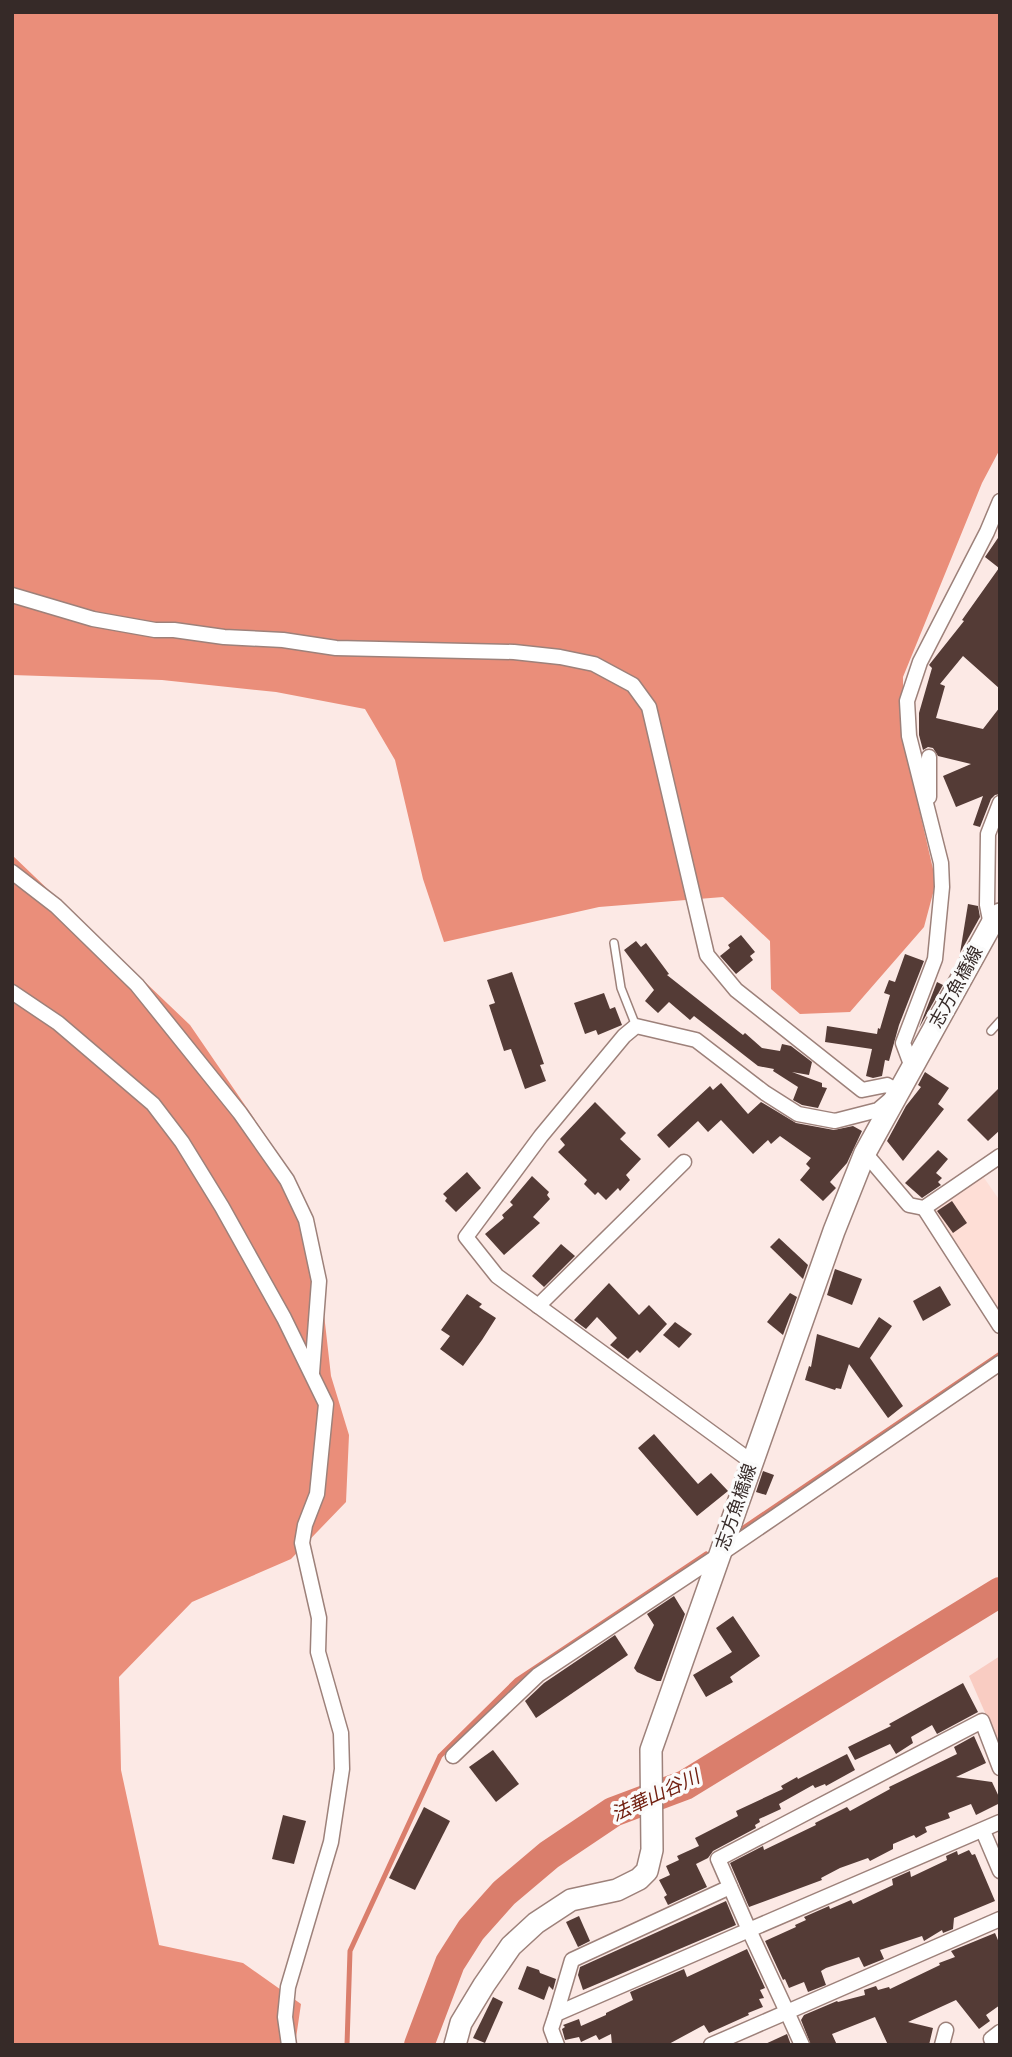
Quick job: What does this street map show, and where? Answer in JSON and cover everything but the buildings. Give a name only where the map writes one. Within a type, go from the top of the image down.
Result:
[{"type":"main road","name":"志方魚橋線","points":[[455,2045],[461,2023],[484,1985],[511,1946],[536,1923],[571,1900],[617,1890],[639,1879],[647,1871],[652,1850],[651,1750],[834,1231],[865,1153],[995,919]]},
{"type":"street","points":[[912,1067],[903,1043],[935,960],[942,887],[941,863],[909,736],[907,701],[920,662],[987,532],[1000,501]]},
{"type":"street","points":[[12,595],[93,620],[155,630],[283,640],[336,648],[514,652],[560,657],[594,664],[633,685],[649,707],[707,955],[736,990],[862,1090],[887,1085],[899,1092],[878,1110],[835,1121],[798,1114],[765,1093],[696,1040],[636,1026],[624,1036],[541,1136],[466,1237],[497,1276],[752,1462]]},
{"type":"street","points":[[927,810],[930,789],[929,757]]},
{"type":"street","points":[[995,919],[987,905],[988,834],[1000,803]]},
{"type":"street","points":[[12,872],[56,906],[137,985],[240,1113],[286,1180],[306,1220],[319,1281],[312,1374]]},
{"type":"street","points":[[12,992],[58,1023],[153,1104],[182,1142],[284,1318],[326,1404],[317,1494],[305,1525],[302,1543],[319,1618],[318,1652],[341,1732],[342,1769],[331,1842],[288,1987],[285,2017],[289,2045]]},
{"type":"street","points":[[865,1153],[909,1205],[924,1208],[1000,1156]]},
{"type":"street","points":[[538,1306],[684,1162]]},
{"type":"street","points":[[924,1208],[1000,1326]]},
{"type":"street","points":[[453,1756],[538,1675],[1000,1363]]},
{"type":"street","points":[[802,2045],[718,1859],[982,1721],[1000,1769]]},
{"type":"street","points":[[556,2014],[1000,1822]]},
{"type":"street","points":[[983,1831],[1000,1871]]},
{"type":"street","points":[[557,2045],[551,2029],[572,1960],[730,1886]]},
{"type":"street","points":[[711,2045],[1000,1919]]},
{"type":"lane","points":[[614,943],[621,988],[636,1026]]},
{"type":"lane","points":[[990,1031],[1000,1021]]},
{"type":"shaded area","points":[[12,12],[1000,12],[1000,449],[982,483],[903,677],[903,739],[936,882],[924,927],[850,1012],[800,1014],[771,989],[770,941],[723,897],[599,907],[444,942],[423,879],[395,760],[365,709],[276,692],[162,680],[12,675]]},
{"type":"shaded area","points":[[12,855],[190,1025],[288,1168],[314,1226],[331,1376],[349,1435],[346,1502],[291,1559],[192,1602],[119,1677],[121,1770],[159,1945],[243,1963],[301,2004],[295,2045],[12,2045]]},
{"type":"shaded area","points":[[982,1175],[1000,1201],[1000,1313],[933,1214],[935,1207]]},
{"type":"shaded area","points":[[1000,1656],[1000,1747],[969,1676]]},
{"type":"waterway","points":[[742,1529],[1000,1354]]},
{"type":"waterway","points":[[347,2045],[350,1951],[440,1756],[517,1680],[706,1554]]},
{"type":"waterway","name":"法華山谷川","points":[[419,2045],[450,1963],[471,1930],[504,1893],[549,1855],[613,1812],[685,1785],[1000,1592]]}]
